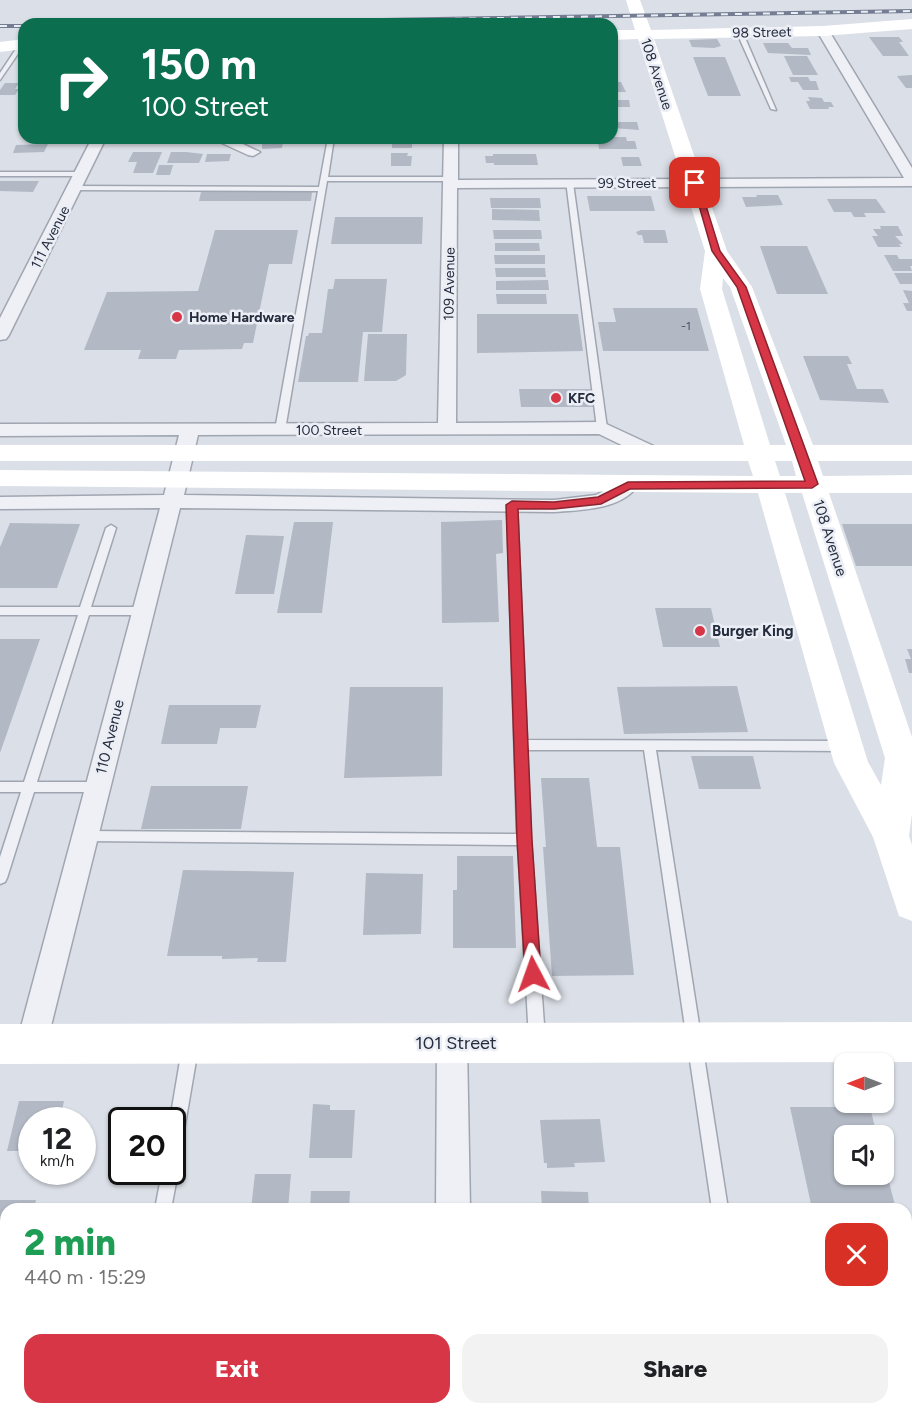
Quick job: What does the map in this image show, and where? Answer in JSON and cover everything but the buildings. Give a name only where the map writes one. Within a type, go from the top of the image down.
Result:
[{"type":"street","name":"108 Avenue","points":[[633,0],[716,251],[741,287],[802,452],[902,758],[891,836]]},
{"type":"street","name":"98 Street","points":[[618,34],[821,22],[912,24]]},
{"type":"street","name":"98 Street","points":[[618,28],[643,31],[740,33],[823,31],[912,24]]},
{"type":"street","points":[[823,31],[912,181]]},
{"type":"street","points":[[0,47],[18,45]]},
{"type":"street","name":"111 Avenue","points":[[0,335],[96,144]]},
{"type":"street","points":[[233,144],[253,152]]},
{"type":"street","name":"109 Avenue","points":[[447,429],[451,144]]},
{"type":"street","name":"99 Street","points":[[450,182],[912,181]]},
{"type":"street","name":"108 Avenue","points":[[716,251],[711,289],[851,763],[891,836],[912,904]]},
{"type":"street","name":"100 Street","points":[[0,453],[187,442],[280,430],[602,428],[653,453]]},
{"type":"street","name":"100 Street","points":[[0,430],[187,442],[653,453],[912,453]]},
{"type":"street","name":"110 Avenue","points":[[16,1043],[85,836],[187,442]]},
{"type":"street","points":[[0,478],[174,490],[554,506],[601,501],[628,485]]},
{"type":"street","points":[[0,503],[174,490],[912,484]]},
{"type":"street","name":"101 Street","points":[[16,1043],[191,1045],[912,1042]]},
{"type":"street","points":[[452,1043],[453,1203]]},
{"type":"lane","points":[[740,33],[774,110]]},
{"type":"lane","points":[[0,78],[18,51]]},
{"type":"lane","points":[[280,430],[330,144]]},
{"type":"lane","points":[[0,174],[81,174]]},
{"type":"lane","points":[[74,188],[450,182]]},
{"type":"lane","points":[[569,183],[602,428]]},
{"type":"lane","points":[[512,505],[524,840],[538,1043]]},
{"type":"lane","points":[[0,878],[111,528]]},
{"type":"lane","points":[[0,611],[143,610]]},
{"type":"lane","points":[[521,745],[846,746]]},
{"type":"lane","points":[[649,745],[719,1203]]},
{"type":"lane","points":[[0,788],[98,787]]},
{"type":"lane","points":[[85,836],[524,840]]},
{"type":"lane","points":[[180,1107],[191,1045]]},
{"type":"lane","points":[[164,1203],[168,1185]]},
{"type":"railway","points":[[500,18],[912,11]]},
{"type":"railway","points":[[0,26],[18,26]]},
{"type":"place","name":"Home Hardware","points":[[177,317]]},
{"type":"place","name":"KFC","points":[[556,398]]},
{"type":"place","name":"Burger King","points":[[700,631]]},
{"type":"route","points":[[533,974],[524,840],[512,505],[554,506],[601,501],[628,485],[812,484],[741,287],[716,251],[695,183]]}]
